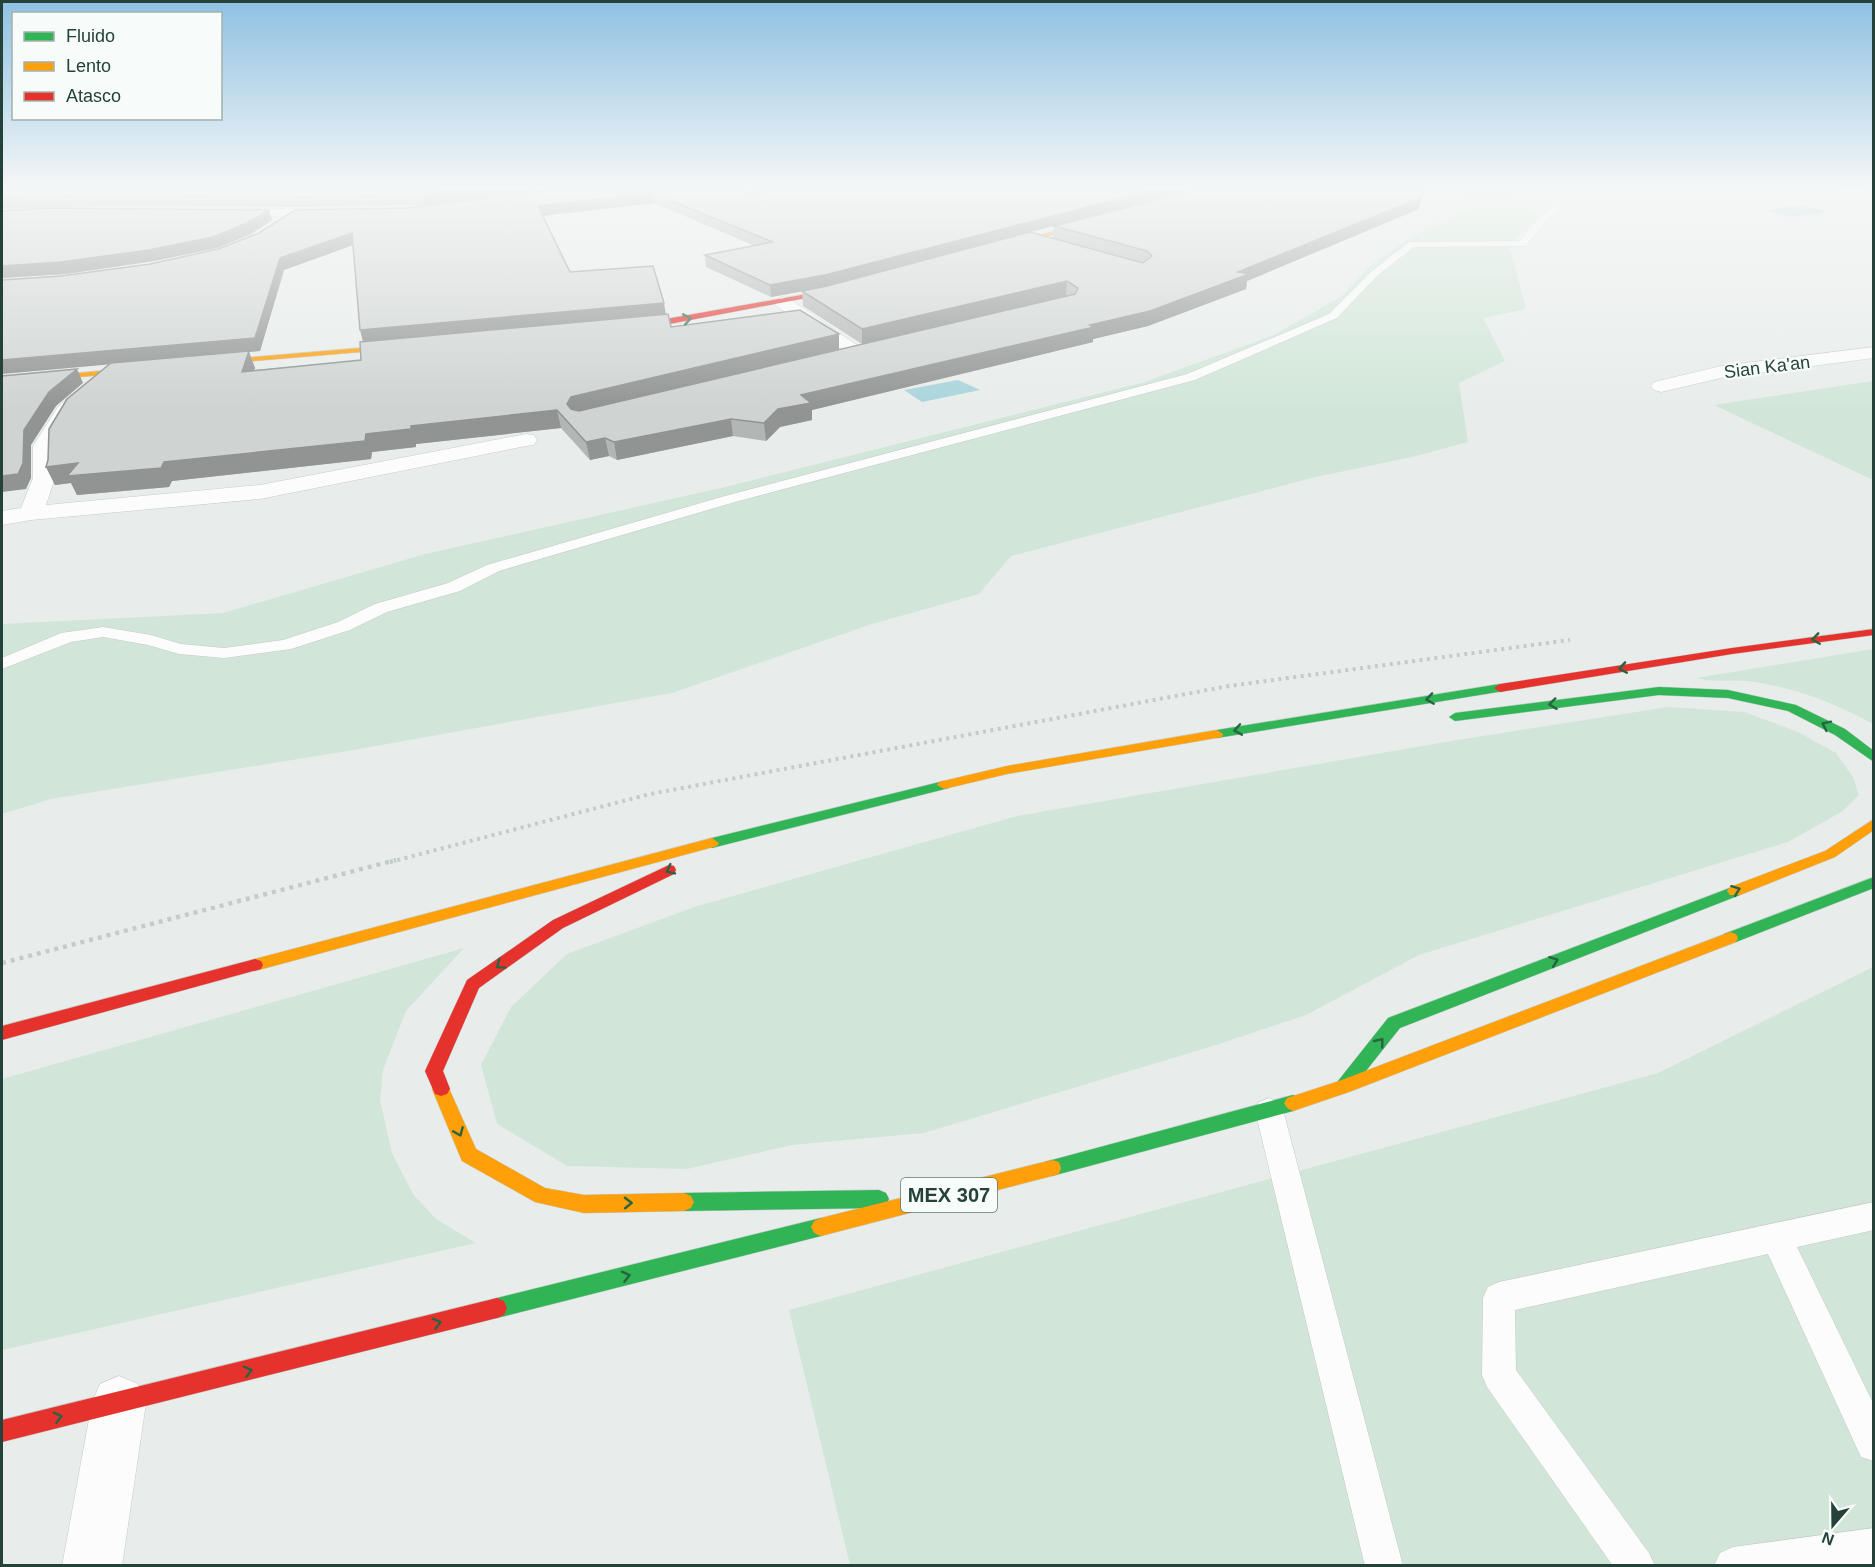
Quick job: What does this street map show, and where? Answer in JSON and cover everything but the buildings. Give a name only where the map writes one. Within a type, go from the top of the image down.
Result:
[{"type":"main road","points":[[607,329],[642,326],[782,302],[856,280],[627,313],[642,326]]},
{"type":"main road","points":[[408,334],[195,359],[419,345]]},
{"type":"main road","points":[[2,371],[154,363],[113,371],[2,382]]},
{"type":"main road","points":[[2,1033],[741,835],[1007,770],[1263,726],[1732,651],[1874,632]]},
{"type":"main road","points":[[1436,720],[1659,691],[1728,694],[1792,708],[1840,732],[1874,758]]},
{"type":"main road","points":[[1263,726],[1331,729]]},
{"type":"main road","points":[[1343,1087],[1394,1023],[1830,854],[1874,823]]},
{"type":"main road","points":[[741,835],[558,924],[472,984],[434,1071],[469,1155],[542,1196],[584,1204],[937,1198]]},
{"type":"main road","name":"MEX 307","points":[[2,1431],[937,1198],[1269,1110],[1343,1087],[1874,882]]},
{"type":"street","points":[[782,302],[858,352]]},
{"type":"street","points":[[836,357],[881,346]]},
{"type":"street","name":"Sian Ka'an","points":[[1661,386],[1721,372],[1874,352]]},
{"type":"street","points":[[31,513],[44,478],[44,446],[65,411],[113,371]]},
{"type":"street","points":[[2,518],[31,513],[260,492],[526,440]]},
{"type":"street","points":[[92,1566],[119,1403]]},
{"type":"lane","points":[[2,664],[67,638],[103,632],[151,640],[179,649],[224,653],[285,645],[344,626],[381,608],[454,587],[493,568],[729,499],[1191,377],[1333,316],[1388,263]]},
{"type":"lane","points":[[1269,1110],[1384,1566]]},
{"type":"lane","points":[[1635,1566],[1499,1375],[1499,1298],[1874,1216]]},
{"type":"lane","points":[[1776,1237],[1874,1444]]},
{"type":"lane","points":[[1733,1566],[1874,1547]]},
{"type":"green space","points":[[1374,263],[1514,263],[1526,309],[1483,318],[1505,361],[1459,383],[1468,442],[1412,457],[1316,477],[1011,556],[979,594],[872,624],[672,693],[348,751],[51,799],[2,814],[2,624],[223,613],[425,554],[725,487],[1145,382],[1274,335],[1342,296]]},
{"type":"green space","points":[[1873,381],[1873,480],[1714,405]]},
{"type":"green space","points":[[1873,649],[1873,724],[1828,702],[1797,691],[1747,681],[1696,678]]},
{"type":"green space","points":[[1668,707],[1744,712],[1798,732],[1836,753],[1853,777],[1859,795],[1843,811],[1788,842],[1419,955],[1306,1015],[1213,1046],[924,1133],[792,1145],[687,1169],[567,1166],[497,1124],[481,1065],[511,1007],[567,954],[694,907],[1017,816],[1451,741]]},
{"type":"green space","points":[[464,948],[406,1011],[383,1070],[380,1100],[392,1153],[413,1194],[436,1219],[476,1243],[2,1350],[2,1079]]},
{"type":"green space","points":[[1873,967],[1873,1565],[850,1565],[789,1310],[1658,1073]]},
{"type":"water","points":[[958,380],[980,390],[922,402],[904,390]]},
{"type":"traffic: fast","points":[[1217,734],[1500,688]]},
{"type":"traffic: fast","points":[[1455,717],[1659,691],[1728,694],[1792,708],[1840,732],[1874,758]]},
{"type":"traffic: fast","points":[[712,843],[944,785]]},
{"type":"traffic: fast","points":[[1730,938],[1874,882]]},
{"type":"traffic: fast","points":[[1344,1086],[1394,1023],[1735,891]]},
{"type":"traffic: fast","points":[[1052,1168],[1293,1103]]},
{"type":"traffic: fast","points":[[684,1202],[879,1199]]},
{"type":"traffic: fast","points":[[497,1308],[821,1227]]},
{"type":"traffic: slow","points":[[206,363],[406,346]]},
{"type":"traffic: slow","points":[[2,382],[143,369]]},
{"type":"traffic: slow","points":[[944,785],[1007,770],[1217,734]]},
{"type":"traffic: slow","points":[[1735,891],[1830,854],[1874,823]]},
{"type":"traffic: slow","points":[[255,965],[712,843]]},
{"type":"traffic: slow","points":[[1293,1103],[1343,1087],[1730,938]]},
{"type":"traffic: slow","points":[[441,1089],[469,1155],[542,1196],[584,1204],[684,1202]]},
{"type":"traffic: slow","points":[[821,1227],[1052,1168]]},
{"type":"traffic: jam","points":[[625,327],[659,324],[846,289]]},
{"type":"traffic: jam","points":[[1500,688],[1732,651],[1874,632]]},
{"type":"traffic: jam","points":[[441,1089],[434,1071],[473,984],[558,924],[669,870]]},
{"type":"traffic: jam","points":[[2,1033],[255,965]]},
{"type":"traffic: jam","points":[[2,1431],[497,1308]]}]
